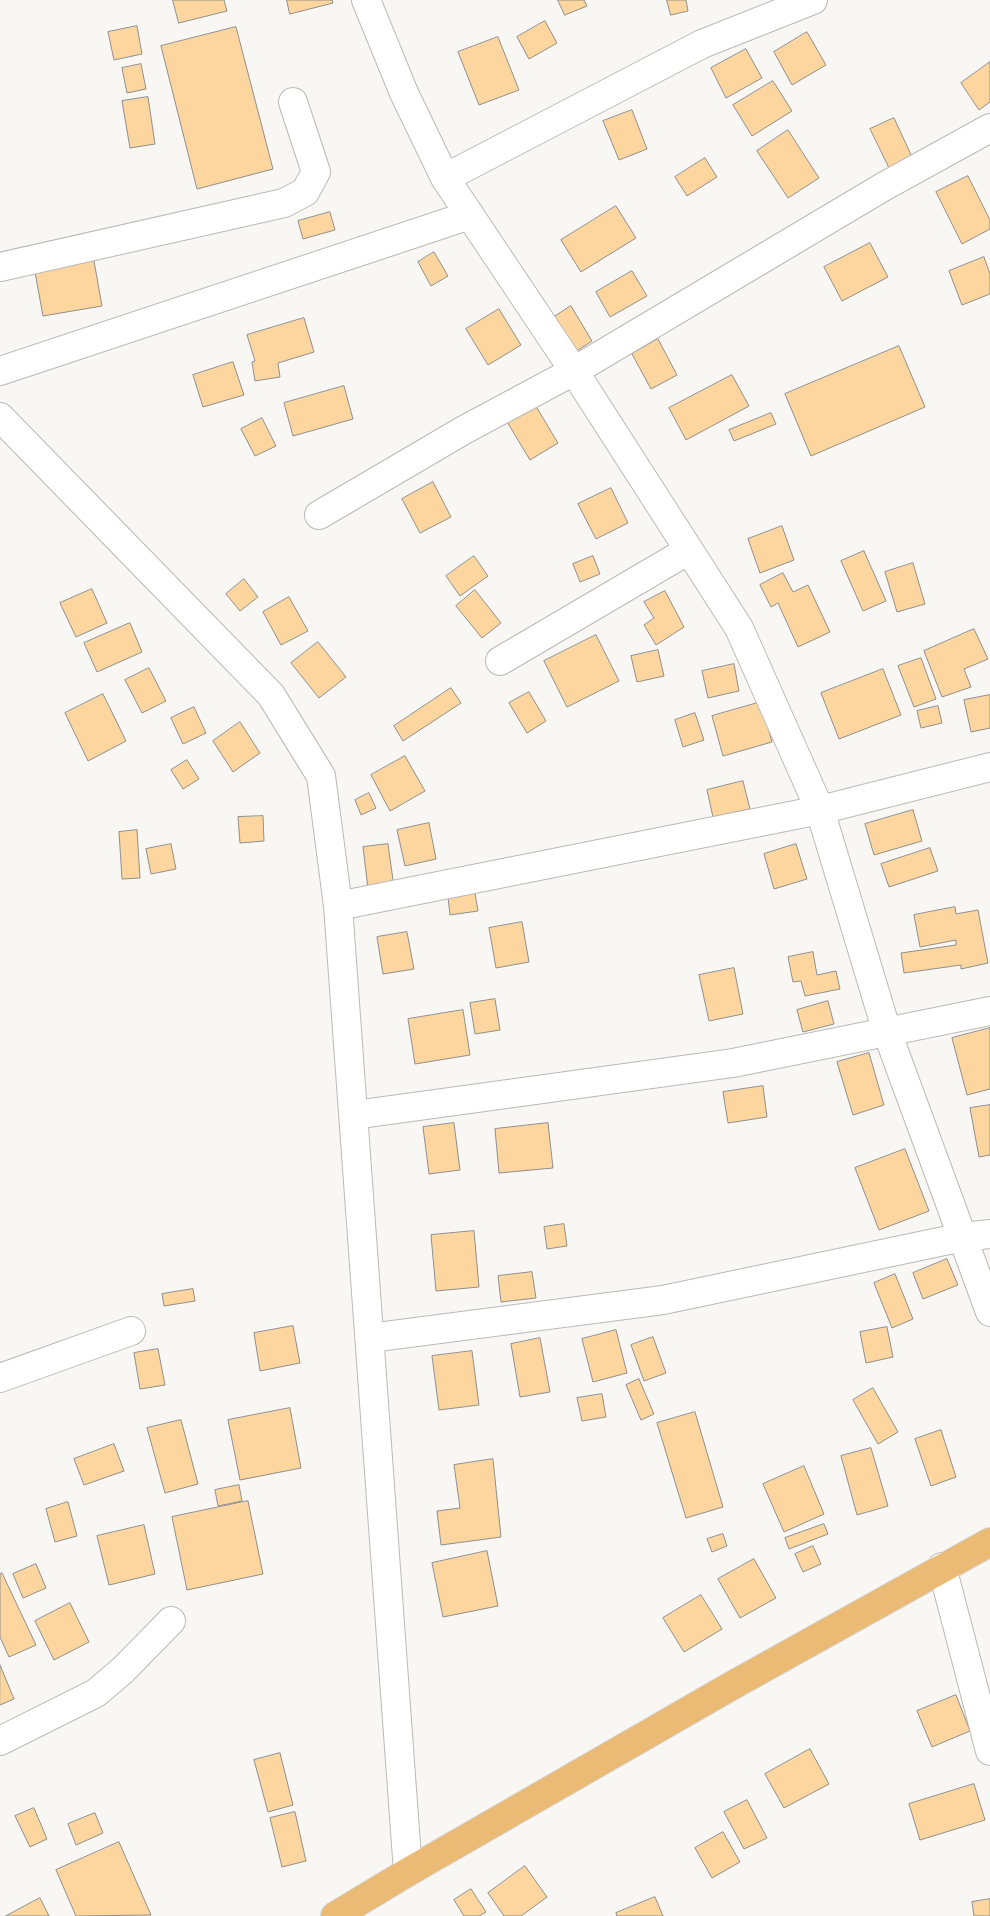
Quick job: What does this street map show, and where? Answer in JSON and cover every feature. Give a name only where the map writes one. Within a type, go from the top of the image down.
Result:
[{"type":"highway","points":[[335,1916],[408,1872],[942,1567],[990,1542]]},
{"type":"street","points":[[366,0],[404,92],[445,178],[574,371],[739,628],[820,810],[887,1032],[990,1312]]},
{"type":"street","points":[[445,178],[702,44],[813,0]]},
{"type":"street","points":[[0,267],[284,203],[306,192],[316,172],[292,102]]},
{"type":"street","points":[[319,515],[464,430],[574,371],[883,187],[990,128]]},
{"type":"street","points":[[0,371],[470,216]]},
{"type":"street","points":[[0,417],[271,695],[321,776],[338,906],[408,1872]]},
{"type":"street","points":[[500,661],[689,550]]},
{"type":"street","points":[[338,906],[820,810],[990,767]]},
{"type":"street","points":[[354,1115],[733,1063],[990,1011]]},
{"type":"street","points":[[370,1338],[663,1300],[962,1238],[990,1234]]},
{"type":"street","points":[[0,1378],[131,1331]]},
{"type":"street","points":[[942,1567],[990,1751]]},
{"type":"street","points":[[0,1740],[96,1693],[123,1670],[171,1621]]},
{"type":"building","points":[[173,0],[224,0],[227,11],[179,23]]},
{"type":"building","points":[[287,0],[332,0],[333,3],[290,14]]},
{"type":"building","points":[[558,0],[584,0],[587,6],[565,15]]},
{"type":"building","points":[[667,0],[686,0],[688,11],[671,15]]},
{"type":"building","points":[[545,21],[557,43],[529,59],[517,37]]},
{"type":"building","points":[[137,26],[142,54],[114,60],[108,32]]},
{"type":"building","points":[[236,27],[273,169],[197,189],[161,46]]},
{"type":"building","points":[[807,32],[826,65],[792,85],[774,52]]},
{"type":"building","points":[[498,37],[519,90],[479,105],[458,52]]},
{"type":"building","points":[[746,49],[762,78],[726,98],[711,68]]},
{"type":"building","points":[[990,62],[990,102],[979,110],[961,83]]},
{"type":"building","points":[[141,64],[146,89],[127,93],[122,68]]},
{"type":"building","points":[[773,81],[792,111],[752,136],[733,105]]},
{"type":"building","points":[[148,97],[155,144],[130,148],[122,101]]},
{"type":"building","points":[[632,110],[647,149],[619,160],[603,121]]},
{"type":"building","points":[[894,118],[913,159],[890,170],[870,129]]},
{"type":"building","points":[[788,130],[819,178],[788,198],[757,151]]},
{"type":"building","points":[[705,158],[717,177],[687,196],[675,177]]},
{"type":"building","points":[[968,176],[990,220],[990,229],[962,244],[936,192]]},
{"type":"building","points":[[616,206],[636,238],[581,272],[561,240]]},
{"type":"building","points":[[330,212],[335,230],[303,239],[298,221]]},
{"type":"building","points":[[870,243],[888,277],[842,301],[824,267]]},
{"type":"building","points":[[434,252],[448,276],[431,286],[418,262]]},
{"type":"building","points":[[984,257],[990,274],[990,294],[962,305],[949,271]]},
{"type":"building","points":[[94,261],[102,306],[43,316],[35,272]]},
{"type":"building","points":[[632,271],[647,296],[610,317],[596,292]]},
{"type":"building","points":[[571,306],[592,341],[572,354],[551,319]]},
{"type":"building","points":[[499,309],[521,345],[488,365],[466,329]]},
{"type":"building","points":[[304,318],[314,352],[278,363],[280,377],[255,381],[252,362],[255,361],[247,335]]},
{"type":"building","points":[[658,339],[677,375],[651,389],[632,354]]},
{"type":"building","points":[[899,346],[925,407],[811,456],[785,394]]},
{"type":"building","points":[[233,362],[244,395],[203,407],[193,375]]},
{"type":"building","points":[[732,375],[749,406],[686,440],[669,408]]},
{"type":"building","points":[[344,386],[353,419],[293,436],[284,403]]},
{"type":"building","points":[[534,403],[558,443],[530,460],[506,420]]},
{"type":"building","points":[[771,413],[776,424],[734,441],[729,430]]},
{"type":"building","points":[[262,418],[276,446],[255,456],[241,429]]},
{"type":"building","points":[[433,482],[451,517],[420,533],[402,499]]},
{"type":"building","points":[[611,488],[628,523],[596,539],[578,504]]},
{"type":"building","points":[[782,526],[794,560],[760,573],[748,539]]},
{"type":"building","points":[[864,551],[886,601],[863,611],[841,561]]},
{"type":"building","points":[[474,556],[488,576],[460,596],[446,576]]},
{"type":"building","points":[[593,556],[600,574],[580,582],[573,564]]},
{"type":"building","points":[[913,563],[925,604],[897,612],[885,572]]},
{"type":"building","points":[[783,573],[793,592],[808,585],[830,632],[798,647],[778,603],[771,607],[760,585]]},
{"type":"building","points":[[244,579],[258,597],[240,611],[226,594]]},
{"type":"building","points":[[92,589],[107,623],[76,637],[60,603]]},
{"type":"building","points":[[475,590],[501,623],[482,638],[456,606]]},
{"type":"building","points":[[665,591],[684,627],[656,645],[644,625],[654,618],[644,602]]},
{"type":"building","points":[[289,597],[308,631],[281,645],[263,612]]},
{"type":"building","points":[[130,623],[142,652],[97,672],[84,643]]},
{"type":"building","points":[[974,629],[988,659],[964,669],[971,687],[942,697],[924,651]]},
{"type":"building","points":[[596,635],[619,681],[567,707],[544,661]]},
{"type":"building","points":[[318,642],[346,677],[319,698],[291,663]]},
{"type":"building","points":[[658,650],[664,676],[637,682],[631,656]]},
{"type":"building","points":[[921,658],[936,699],[914,707],[898,666]]},
{"type":"building","points":[[734,664],[739,691],[708,698],[702,671]]},
{"type":"building","points":[[149,668],[166,701],[142,713],[125,680]]},
{"type":"building","points":[[883,669],[901,715],[839,739],[821,693]]},
{"type":"building","points":[[451,688],[461,703],[403,741],[394,726]]},
{"type":"building","points":[[529,692],[546,721],[527,733],[509,703]]},
{"type":"building","points":[[103,694],[126,741],[88,761],[65,713]]},
{"type":"building","points":[[990,695],[990,728],[971,732],[964,700]]},
{"type":"building","points":[[761,702],[772,742],[723,756],[712,716]]},
{"type":"building","points":[[938,706],[942,723],[921,728],[917,711]]},
{"type":"building","points":[[194,707],[206,733],[183,744],[171,718]]},
{"type":"building","points":[[695,713],[704,740],[683,747],[675,720]]},
{"type":"building","points":[[240,722],[260,753],[233,772],[213,741]]},
{"type":"building","points":[[405,756],[425,791],[390,811],[371,775]]},
{"type":"building","points":[[187,760],[199,779],[183,789],[171,770]]},
{"type":"building","points":[[743,781],[750,809],[713,817],[707,790]]},
{"type":"building","points":[[369,793],[376,808],[361,815],[355,800]]},
{"type":"building","points":[[913,810],[922,841],[874,855],[865,824]]},
{"type":"building","points":[[263,816],[264,841],[240,843],[238,817]]},
{"type":"building","points":[[429,823],[436,859],[405,866],[397,830]]},
{"type":"building","points":[[137,830],[140,878],[122,879],[119,832]]},
{"type":"building","points":[[171,844],[176,869],[151,874],[146,849]]},
{"type":"building","points":[[388,844],[395,894],[369,897],[363,847]]},
{"type":"building","points":[[796,844],[807,879],[774,889],[764,854]]},
{"type":"building","points":[[930,848],[938,871],[889,887],[881,864]]},
{"type":"building","points":[[475,893],[478,911],[450,915],[448,897]]},
{"type":"building","points":[[955,907],[956,914],[978,910],[988,963],[961,969],[961,965],[904,973],[901,953],[956,945],[956,940],[920,947],[914,915]]},
{"type":"building","points":[[522,922],[529,962],[496,968],[489,928]]},
{"type":"building","points":[[407,932],[414,969],[383,974],[377,937]]},
{"type":"building","points":[[813,952],[817,975],[836,971],[840,989],[805,996],[801,981],[793,982],[788,957]]},
{"type":"building","points":[[734,968],[743,1014],[709,1021],[699,975]]},
{"type":"building","points":[[495,999],[500,1030],[475,1034],[470,1003]]},
{"type":"building","points":[[828,1001],[834,1024],[803,1032],[797,1010]]},
{"type":"building","points":[[463,1010],[470,1055],[415,1064],[408,1019]]},
{"type":"building","points":[[990,1028],[990,1089],[967,1095],[952,1038]]},
{"type":"building","points":[[869,1053],[884,1105],[853,1115],[837,1062]]},
{"type":"building","points":[[763,1086],[767,1117],[728,1123],[723,1092]]},
{"type":"building","points":[[990,1105],[990,1155],[979,1157],[970,1108]]},
{"type":"building","points":[[454,1123],[460,1170],[429,1174],[423,1127]]},
{"type":"building","points":[[548,1123],[553,1168],[499,1173],[495,1129]]},
{"type":"building","points":[[905,1149],[929,1211],[879,1230],[855,1168]]},
{"type":"building","points":[[564,1224],[567,1246],[547,1249],[544,1227]]},
{"type":"building","points":[[474,1231],[479,1287],[436,1291],[431,1235]]},
{"type":"building","points":[[947,1259],[958,1285],[923,1299],[913,1273]]},
{"type":"building","points":[[532,1272],[536,1298],[501,1302],[498,1276]]},
{"type":"building","points":[[895,1274],[913,1319],[892,1328],[874,1283]]},
{"type":"building","points":[[193,1289],[195,1301],[164,1306],[162,1294]]},
{"type":"building","points":[[293,1326],[300,1363],[260,1371],[254,1333]]},
{"type":"building","points":[[887,1327],[893,1357],[866,1363],[860,1332]]},
{"type":"building","points":[[616,1330],[627,1373],[593,1382],[582,1339]]},
{"type":"building","points":[[653,1337],[666,1373],[644,1381],[631,1345]]},
{"type":"building","points":[[540,1338],[550,1392],[520,1397],[511,1344]]},
{"type":"building","points":[[158,1349],[165,1385],[140,1389],[134,1353]]},
{"type":"building","points":[[472,1351],[479,1405],[439,1410],[432,1356]]},
{"type":"building","points":[[639,1379],[654,1414],[641,1420],[626,1385]]},
{"type":"building","points":[[873,1388],[898,1432],[878,1444],[853,1400]]},
{"type":"building","points":[[602,1394],[606,1417],[582,1421],[577,1398]]},
{"type":"building","points":[[290,1408],[301,1468],[240,1480],[228,1420]]},
{"type":"building","points":[[695,1412],[723,1507],[686,1518],[657,1423]]},
{"type":"building","points":[[181,1420],[198,1484],[165,1493],[147,1428]]},
{"type":"building","points":[[941,1430],[956,1477],[931,1486],[915,1439]]},
{"type":"building","points":[[114,1444],[124,1471],[84,1485],[74,1459]]},
{"type":"building","points":[[871,1448],[888,1506],[857,1515],[841,1456]]},
{"type":"building","points":[[493,1459],[501,1537],[441,1545],[437,1511],[460,1508],[454,1465]]},
{"type":"building","points":[[804,1466],[824,1514],[784,1532],[763,1484]]},
{"type":"building","points":[[239,1485],[242,1501],[218,1506],[215,1490]]},
{"type":"building","points":[[248,1501],[263,1574],[187,1590],[172,1517]]},
{"type":"building","points":[[68,1502],[77,1536],[55,1542],[46,1509]]},
{"type":"building","points":[[824,1524],[828,1534],[789,1549],[785,1538]]},
{"type":"building","points":[[144,1525],[155,1574],[109,1585],[97,1536]]},
{"type":"building","points":[[723,1534],[727,1546],[712,1552],[707,1539]]},
{"type":"building","points":[[813,1546],[821,1564],[803,1572],[795,1554]]},
{"type":"building","points":[[487,1551],[498,1606],[443,1617],[432,1563]]},
{"type":"building","points":[[754,1559],[776,1598],[740,1618],[718,1579]]},
{"type":"building","points":[[36,1564],[46,1588],[23,1598],[13,1574]]},
{"type":"building","points":[[2,1573],[36,1645],[9,1657],[0,1637],[0,1574]]},
{"type":"building","points":[[701,1595],[722,1629],[684,1652],[663,1618]]},
{"type":"building","points":[[70,1603],[89,1642],[54,1660],[35,1621]]},
{"type":"building","points":[[0,1665],[14,1699],[0,1705]]},
{"type":"building","points":[[956,1695],[970,1731],[932,1747],[917,1711]]},
{"type":"building","points":[[810,1749],[829,1784],[784,1808],[765,1774]]},
{"type":"building","points":[[280,1753],[293,1805],[268,1812],[254,1760]]},
{"type":"building","points":[[974,1784],[985,1820],[920,1840],[909,1804]]},
{"type":"building","points":[[747,1800],[767,1838],[744,1849],[724,1812]]},
{"type":"building","points":[[34,1808],[47,1839],[30,1847],[15,1816]]},
{"type":"building","points":[[295,1812],[306,1861],[282,1867],[270,1818]]},
{"type":"building","points":[[95,1813],[103,1833],[76,1845],[68,1824]]},
{"type":"building","points":[[723,1832],[740,1862],[712,1878],[695,1848]]},
{"type":"building","points":[[119,1842],[151,1915],[76,1916],[56,1870]]},
{"type":"building","points":[[525,1866],[547,1897],[521,1916],[504,1916],[488,1893]]},
{"type":"building","points":[[471,1889],[486,1912],[479,1916],[464,1916],[454,1900]]},
{"type":"building","points":[[655,1897],[663,1916],[617,1916],[616,1913]]},
{"type":"building","points":[[40,1898],[49,1916],[6,1916]]},
{"type":"building","points":[[990,1899],[990,1916],[974,1916],[972,1902]]}]
